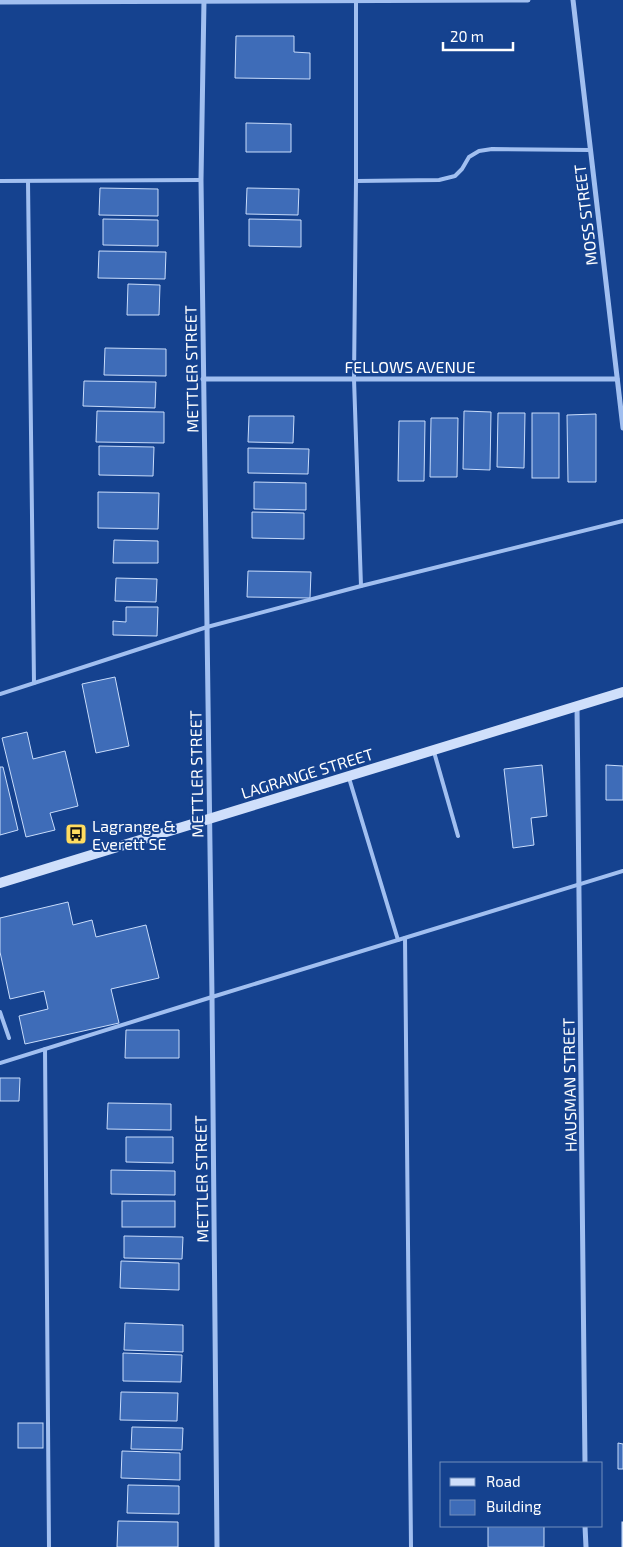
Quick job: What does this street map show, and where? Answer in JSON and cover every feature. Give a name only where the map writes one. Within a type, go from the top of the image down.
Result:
[{"type":"main road","name":"LAGRANGE STREET","points":[[0,883],[623,692]]},
{"type":"street","points":[[0,2],[528,0]]},
{"type":"street","name":"MOSS STREET","points":[[572,0],[623,428]]},
{"type":"street","name":"METTLER STREET","points":[[204,1],[201,180],[217,1547]]},
{"type":"street","name":"FELLOWS AVENUE","points":[[204,379],[617,379]]},
{"type":"street","name":"HAUSMAN STREET","points":[[577,706],[585,1462]]},
{"type":"street","points":[[585,1527],[586,1547]]},
{"type":"lane","points":[[356,1],[354,379],[361,586]]},
{"type":"lane","points":[[356,181],[439,180],[455,176],[469,157],[479,151],[492,149],[590,150]]},
{"type":"lane","points":[[0,181],[201,180]]},
{"type":"lane","points":[[28,181],[34,683]]},
{"type":"lane","points":[[0,694],[206,627],[361,586],[623,521]]},
{"type":"lane","points":[[433,750],[458,836]]},
{"type":"lane","points":[[348,776],[398,940]]},
{"type":"lane","points":[[0,1063],[623,871]]},
{"type":"lane","points":[[406,938],[411,1547]]},
{"type":"lane","points":[[0,1012],[9,1038]]},
{"type":"lane","points":[[45,1049],[48,1547]]},
{"type":"building","points":[[236,36],[294,36],[294,52],[310,53],[310,79],[235,78]]},
{"type":"building","points":[[246,123],[291,124],[291,152],[246,152]]},
{"type":"building","points":[[100,188],[158,189],[158,216],[99,215]]},
{"type":"building","points":[[247,188],[299,189],[298,215],[246,214]]},
{"type":"building","points":[[103,219],[158,220],[158,246],[103,245]]},
{"type":"building","points":[[249,219],[301,220],[301,247],[249,246]]},
{"type":"building","points":[[99,251],[166,252],[165,279],[98,278]]},
{"type":"building","points":[[128,284],[160,285],[159,315],[127,315]]},
{"type":"building","points":[[105,348],[166,349],[166,376],[104,375]]},
{"type":"building","points":[[84,381],[156,382],[155,408],[83,406]]},
{"type":"building","points":[[97,411],[164,412],[164,443],[96,442]]},
{"type":"building","points":[[464,411],[491,412],[490,470],[463,469]]},
{"type":"building","points":[[498,413],[525,413],[524,468],[497,467]]},
{"type":"building","points":[[532,413],[559,413],[559,478],[532,478]]},
{"type":"building","points":[[596,414],[596,482],[568,482],[567,415]]},
{"type":"building","points":[[249,416],[294,416],[293,443],[248,442]]},
{"type":"building","points":[[431,418],[458,418],[457,477],[430,477]]},
{"type":"building","points":[[399,421],[425,421],[424,481],[398,481]]},
{"type":"building","points":[[99,446],[154,447],[153,476],[99,475]]},
{"type":"building","points":[[248,448],[309,449],[308,474],[248,473]]},
{"type":"building","points":[[254,482],[306,483],[306,510],[254,509]]},
{"type":"building","points":[[98,492],[159,493],[158,529],[98,528]]},
{"type":"building","points":[[252,512],[304,513],[304,539],[252,538]]},
{"type":"building","points":[[114,540],[158,541],[158,563],[113,563]]},
{"type":"building","points":[[248,571],[311,572],[310,598],[247,597]]},
{"type":"building","points":[[116,578],[157,579],[156,602],[115,601]]},
{"type":"building","points":[[126,607],[158,607],[157,636],[113,635],[113,621],[126,622]]},
{"type":"building","points":[[115,677],[129,746],[96,753],[82,684]]},
{"type":"building","points":[[27,732],[33,759],[65,751],[78,806],[50,813],[55,830],[26,837],[2,738]]},
{"type":"building","points":[[542,765],[547,816],[531,818],[534,845],[513,848],[504,769]]},
{"type":"building","points":[[606,765],[623,766],[623,800],[606,800]]},
{"type":"building","points":[[0,767],[3,767],[18,830],[0,835]]},
{"type":"building","points":[[68,902],[73,925],[92,920],[96,937],[146,925],[159,978],[111,989],[119,1023],[25,1044],[19,1016],[48,1009],[44,991],[10,999],[0,952],[0,918]]},
{"type":"building","points":[[126,1030],[179,1030],[179,1058],[125,1058]]},
{"type":"building","points":[[0,1078],[20,1078],[19,1101],[0,1101]]},
{"type":"building","points":[[108,1103],[171,1104],[171,1130],[107,1129]]},
{"type":"building","points":[[126,1137],[173,1137],[173,1163],[126,1162]]},
{"type":"building","points":[[111,1170],[175,1171],[175,1195],[111,1194]]},
{"type":"building","points":[[122,1201],[175,1201],[175,1227],[122,1227]]},
{"type":"building","points":[[124,1236],[183,1237],[182,1259],[124,1258]]},
{"type":"building","points":[[121,1261],[179,1263],[179,1290],[120,1288]]},
{"type":"building","points":[[125,1323],[183,1325],[183,1352],[124,1350]]},
{"type":"building","points":[[123,1353],[182,1355],[181,1382],[123,1381]]},
{"type":"building","points":[[121,1392],[178,1393],[177,1421],[120,1420]]},
{"type":"building","points":[[18,1423],[43,1423],[43,1448],[18,1448]]},
{"type":"building","points":[[132,1427],[183,1428],[182,1450],[131,1449]]},
{"type":"building","points":[[618,1443],[623,1444],[623,1469],[618,1469]]},
{"type":"building","points":[[122,1451],[180,1453],[180,1480],[121,1478]]},
{"type":"building","points":[[128,1485],[179,1486],[179,1514],[127,1513]]},
{"type":"building","points":[[118,1521],[178,1522],[178,1547],[117,1547]]},
{"type":"building","points":[[623,1522],[623,1547],[622,1547]]},
{"type":"building","points":[[488,1527],[544,1527],[544,1547],[488,1547]]},
{"type":"place","name":"Lagrange & Everett SE","points":[[76,834]]}]
